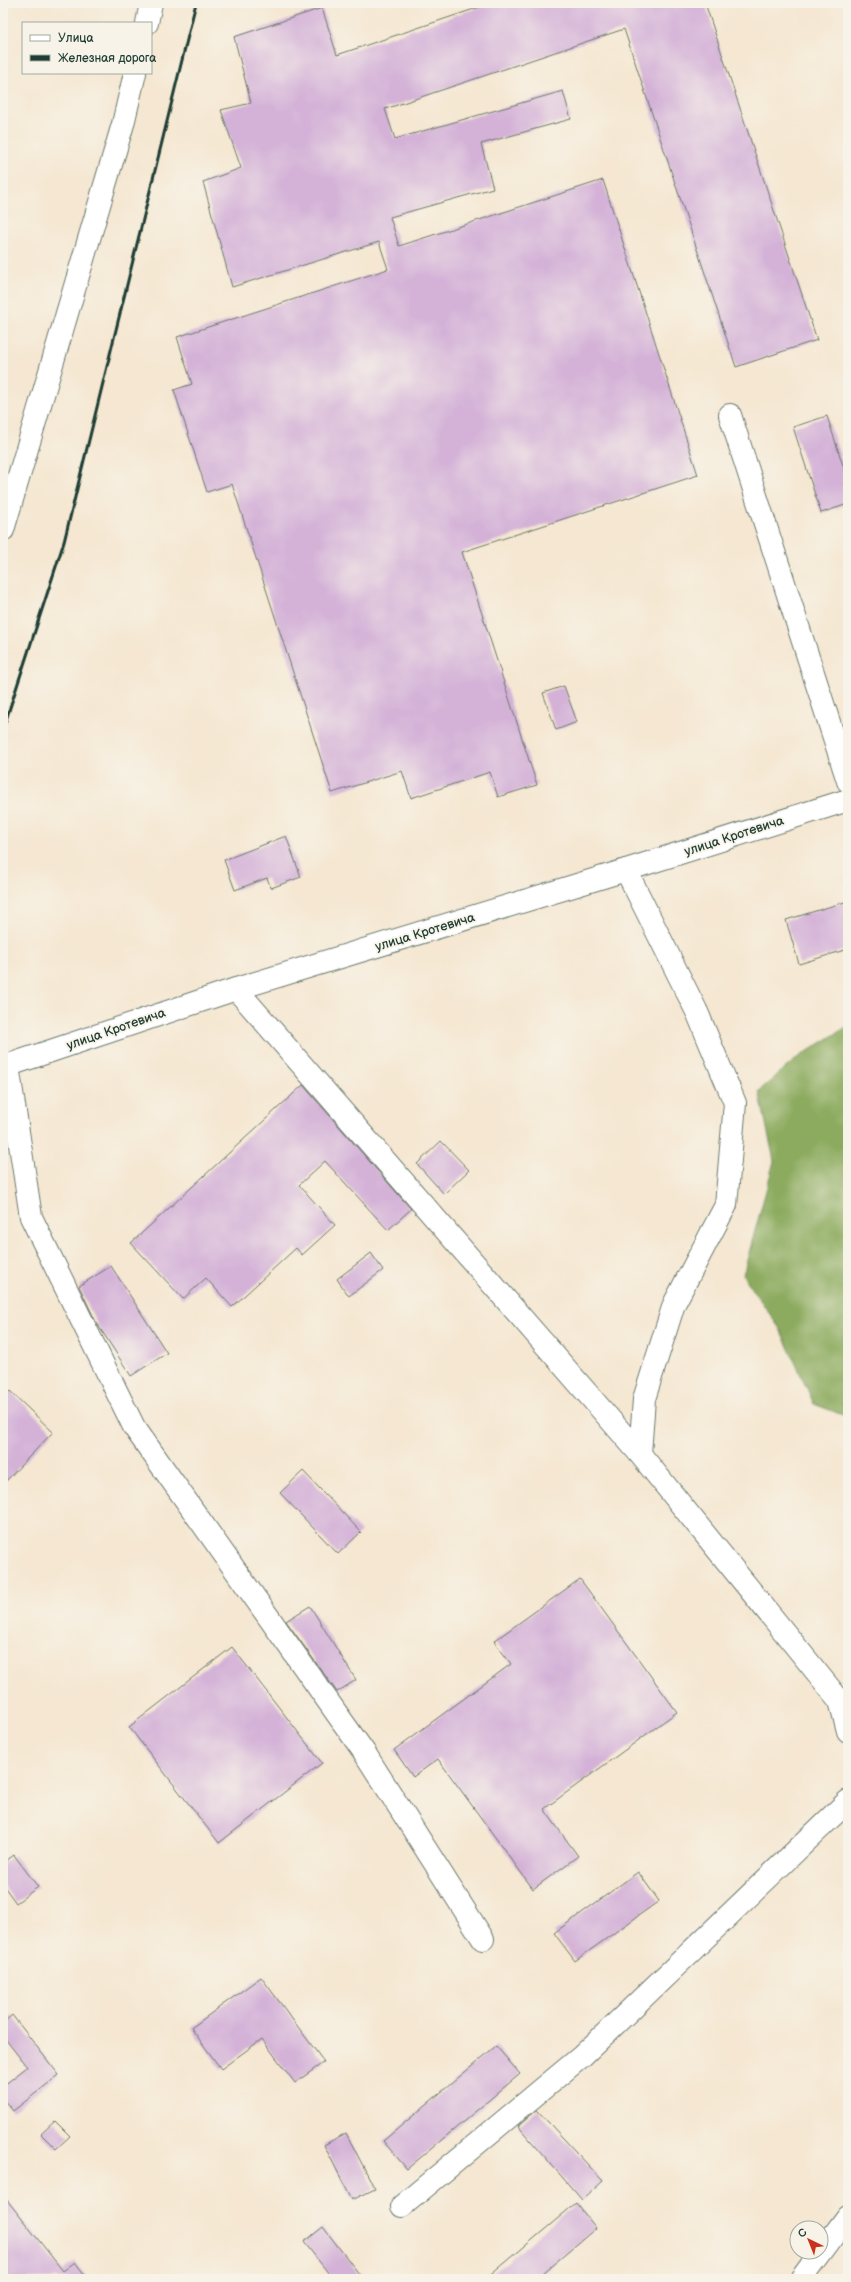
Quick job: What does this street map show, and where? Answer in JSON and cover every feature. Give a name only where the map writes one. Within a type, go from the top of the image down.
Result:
[{"type":"street","points":[[146,22],[151,3]]},
{"type":"street","points":[[3,530],[123,124],[135,74]]},
{"type":"street","points":[[730,415],[848,781]]},
{"type":"street","name":"улица Кротевича","points":[[5,1067],[236,989],[626,870],[848,800]]},
{"type":"street","points":[[626,870],[697,1012],[735,1103],[726,1205],[674,1304],[644,1399],[640,1454]]},
{"type":"street","points":[[236,989],[640,1454],[844,1701],[848,1731]]},
{"type":"street","points":[[5,1067],[31,1217],[134,1427],[364,1752],[483,1939]]},
{"type":"street","points":[[402,2206],[582,2056],[848,1801]]},
{"type":"street","points":[[801,2279],[848,2216]]},
{"type":"green space","points":[[848,1026],[848,1417],[814,1404],[780,1329],[743,1275],[774,1161],[759,1091],[797,1058]]},
{"type":"building","points":[[492,3],[705,3],[817,340],[736,367],[624,29],[385,109],[395,139],[563,91],[571,119],[481,144],[493,188],[390,217],[399,246],[603,180],[698,475],[462,552],[537,785],[498,797],[490,772],[411,798],[402,771],[332,793],[232,484],[207,492],[174,390],[192,384],[177,337],[388,269],[379,242],[232,287],[203,182],[241,168],[221,110],[251,103],[234,37],[322,8],[337,55]]},
{"type":"building","points":[[827,416],[848,481],[848,504],[821,513],[793,427]]},
{"type":"building","points":[[564,686],[577,722],[556,730],[543,693]]},
{"type":"building","points":[[286,836],[301,877],[271,888],[267,878],[235,890],[224,860]]},
{"type":"building","points":[[848,901],[848,949],[799,964],[786,920]]},
{"type":"building","points":[[303,1085],[411,1209],[388,1230],[325,1161],[299,1185],[335,1225],[302,1255],[296,1248],[232,1307],[206,1278],[183,1299],[131,1243]]},
{"type":"building","points":[[441,1141],[469,1170],[444,1194],[417,1164]]},
{"type":"building","points":[[371,1253],[383,1270],[349,1296],[337,1279]]},
{"type":"building","points":[[111,1266],[167,1353],[131,1376],[96,1322],[79,1286]]},
{"type":"building","points":[[10,1391],[53,1432],[3,1484],[3,1398]]},
{"type":"building","points":[[303,1471],[361,1532],[338,1554],[280,1493]]},
{"type":"building","points":[[580,1579],[677,1712],[544,1809],[578,1856],[533,1889],[438,1759],[413,1777],[394,1750],[511,1664],[494,1641]]},
{"type":"building","points":[[310,1606],[356,1680],[337,1692],[286,1621]]},
{"type":"building","points":[[232,1647],[322,1763],[219,1843],[129,1727]]},
{"type":"building","points":[[14,1855],[38,1887],[16,1903],[3,1885],[3,1863]]},
{"type":"building","points":[[638,1872],[659,1901],[575,1961],[554,1933]]},
{"type":"building","points":[[261,1977],[324,2062],[295,2083],[262,2039],[221,2069],[191,2028]]},
{"type":"building","points":[[12,2015],[59,2075],[13,2111],[3,2099],[3,2086],[27,2067],[3,2036],[3,2023]]},
{"type":"building","points":[[496,2046],[520,2074],[407,2169],[383,2141]]},
{"type":"building","points":[[537,2110],[603,2181],[582,2200],[518,2126]]},
{"type":"building","points":[[55,2121],[70,2136],[56,2149],[41,2134]]},
{"type":"building","points":[[346,2133],[375,2189],[352,2200],[324,2145]]},
{"type":"building","points":[[3,2195],[63,2271],[75,2262],[88,2279],[3,2279]]},
{"type":"building","points":[[576,2203],[596,2228],[536,2279],[486,2279]]},
{"type":"building","points":[[323,2227],[363,2279],[333,2279],[304,2242]]},
{"type":"railway","points":[[3,729],[64,542],[196,3]]}]
